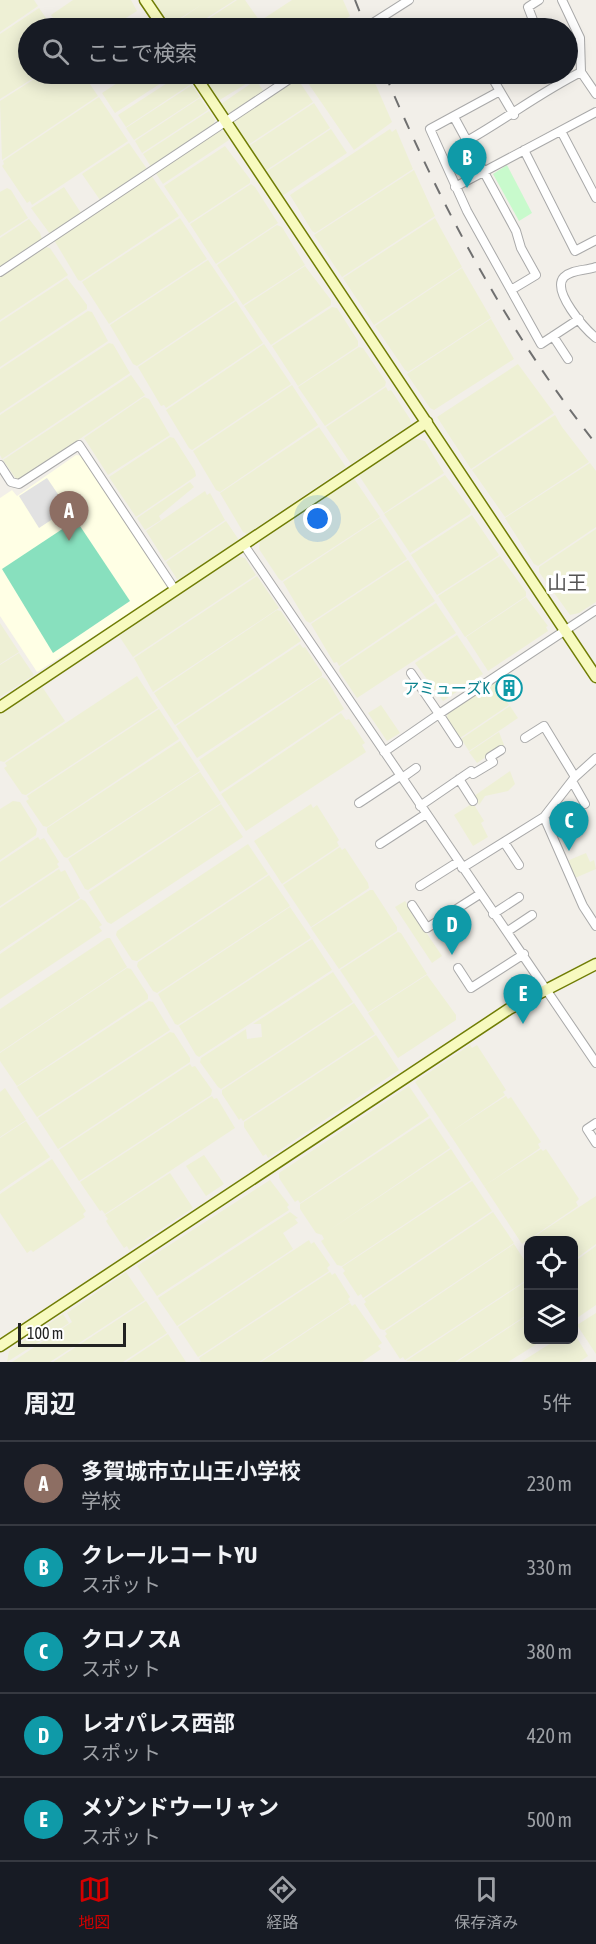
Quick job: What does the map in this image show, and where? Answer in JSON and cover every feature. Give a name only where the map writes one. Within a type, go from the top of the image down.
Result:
[{"type":"street","points":[[145,0],[157,18]]},
{"type":"street","points":[[381,18],[410,0]]},
{"type":"street","points":[[532,18],[528,7],[539,0]]},
{"type":"street","points":[[562,0],[572,18]]},
{"type":"street","points":[[578,38],[581,72],[596,93]]},
{"type":"street","points":[[201,84],[596,677]]},
{"type":"street","points":[[0,272],[282,84]]},
{"type":"street","points":[[496,84],[514,115]]},
{"type":"street","points":[[467,141],[514,115],[558,84]]},
{"type":"street","points":[[500,91],[430,129],[455,187],[541,344],[579,319]]},
{"type":"street","points":[[455,187],[596,112]]},
{"type":"street","points":[[454,117],[536,275],[511,290]]},
{"type":"street","points":[[561,130],[596,198]]},
{"type":"street","points":[[524,150],[575,251],[596,240]]},
{"type":"street","points":[[596,267],[564,276],[561,284],[563,296],[596,338]]},
{"type":"street","points":[[553,336],[568,359]]},
{"type":"street","points":[[0,706],[427,422]]},
{"type":"street","points":[[0,465],[11,482],[19,484],[79,445],[175,590]]},
{"type":"street","points":[[244,545],[493,914],[508,931],[596,1062]]},
{"type":"street","points":[[384,752],[596,610]]},
{"type":"street","points":[[411,673],[458,743]]},
{"type":"street","points":[[525,738],[544,726],[585,804]]},
{"type":"street","points":[[420,806],[459,779],[493,762],[490,757],[501,750]]},
{"type":"street","points":[[420,886],[504,842],[544,816],[573,779],[596,758]]},
{"type":"street","points":[[359,803],[416,768]]},
{"type":"street","points":[[459,779],[474,801]]},
{"type":"street","points":[[380,844],[426,814]]},
{"type":"street","points":[[544,816],[583,906],[596,926]]},
{"type":"street","points":[[504,842],[519,865]]},
{"type":"street","points":[[412,905],[427,928],[480,894]]},
{"type":"street","points":[[493,914],[519,897]]},
{"type":"street","points":[[508,931],[532,915]]},
{"type":"street","points":[[458,968],[471,988],[524,954]]},
{"type":"street","points":[[0,1346],[509,1008],[596,964]]},
{"type":"street","points":[[596,1123],[587,1129],[596,1143]]},
{"type":"shaded area","points":[[0,0],[34,0],[38,6],[0,32]]},
{"type":"shaded area","points":[[73,0],[131,0],[137,11],[126,18],[53,18],[51,15]]},
{"type":"shaded area","points":[[151,0],[235,0],[207,18],[182,18],[201,5],[181,18],[163,18]]},
{"type":"shaded area","points":[[237,0],[245,0],[258,18],[209,18]]},
{"type":"shaded area","points":[[292,0],[343,0],[350,16],[347,18],[265,18]]},
{"type":"shaded area","points":[[39,8],[46,18],[24,18]]},
{"type":"shaded area","points":[[18,22],[18,84],[24,84],[0,99],[0,34]]},
{"type":"shaded area","points":[[26,84],[90,84],[98,96],[2,160],[0,101]]},
{"type":"shaded area","points":[[116,84],[160,84],[115,113],[102,93]]},
{"type":"shaded area","points":[[166,84],[191,84],[126,127],[118,115]]},
{"type":"shaded area","points":[[207,84],[246,84],[218,101]]},
{"type":"shaded area","points":[[250,84],[259,84],[264,92],[228,114],[221,104]]},
{"type":"shaded area","points":[[288,84],[301,84],[313,102],[248,145],[234,123],[237,118]]},
{"type":"shaded area","points":[[309,84],[375,84],[392,122],[354,150]]},
{"type":"shaded area","points":[[192,85],[200,97],[134,140],[126,128]]},
{"type":"shaded area","points":[[99,97],[128,141],[32,205],[30,201],[27,203],[2,166],[3,161]]},
{"type":"shaded area","points":[[200,98],[208,110],[142,153],[135,141]]},
{"type":"shaded area","points":[[314,103],[330,128],[265,171],[249,146]]},
{"type":"shaded area","points":[[209,111],[215,120],[213,125],[151,167],[143,154]]},
{"type":"shaded area","points":[[331,129],[347,153],[282,196],[266,172]]},
{"type":"shaded area","points":[[390,129],[392,132],[396,129],[413,169],[315,233],[312,231],[290,195]]},
{"type":"shaded area","points":[[218,131],[224,131],[229,140],[163,184],[155,172]]},
{"type":"shaded area","points":[[129,143],[147,169],[100,200],[82,174]]},
{"type":"shaded area","points":[[225,146],[250,179],[250,183],[189,223],[164,186]]},
{"type":"shaded area","points":[[414,170],[435,216],[342,277],[314,235]]},
{"type":"shaded area","points":[[151,175],[179,216],[81,281],[78,280],[54,240]]},
{"type":"shaded area","points":[[251,184],[278,223],[216,264],[190,224]]},
{"type":"shaded area","points":[[64,187],[81,213],[50,234],[31,208]]},
{"type":"shaded area","points":[[7,188],[11,190],[28,218],[0,236],[0,192]]},
{"type":"shaded area","points":[[180,218],[207,259],[109,324],[82,282]]},
{"type":"shaded area","points":[[435,218],[462,267],[374,325],[343,278]]},
{"type":"shaded area","points":[[29,219],[42,239],[0,267],[0,238]]},
{"type":"shaded area","points":[[277,225],[282,227],[305,265],[243,305],[217,265]]},
{"type":"shaded area","points":[[46,247],[50,248],[68,275],[0,320],[0,277]]},
{"type":"shaded area","points":[[208,260],[235,300],[137,366],[133,364],[110,325]]},
{"type":"shaded area","points":[[305,266],[331,300],[331,305],[271,345],[244,306]]},
{"type":"shaded area","points":[[462,268],[491,318],[408,372],[375,326]]},
{"type":"shaded area","points":[[67,278],[87,305],[87,309],[0,367],[0,322]]},
{"type":"shaded area","points":[[236,301],[263,343],[166,408],[164,405],[161,406],[138,367]]},
{"type":"shaded area","points":[[332,307],[337,308],[358,341],[358,346],[298,386],[272,346]]},
{"type":"shaded area","points":[[88,311],[92,312],[108,341],[0,413],[0,369]]},
{"type":"shaded area","points":[[491,319],[514,359],[434,410],[430,408],[407,374]]},
{"type":"shaded area","points":[[109,343],[113,344],[130,373],[2,459],[0,455],[0,415]]},
{"type":"shaded area","points":[[264,344],[291,384],[192,450],[189,448],[166,410]]},
{"type":"shaded area","points":[[359,347],[363,348],[386,382],[385,386],[325,426],[298,387]]},
{"type":"shaded area","points":[[518,364],[554,413],[471,469],[437,417]]},
{"type":"shaded area","points":[[131,375],[145,395],[20,479],[16,479],[3,460]]},
{"type":"shaded area","points":[[292,385],[318,425],[220,492],[216,490],[193,451]]},
{"type":"shaded area","points":[[386,387],[388,391],[391,390],[411,424],[351,464],[326,427]]},
{"type":"shaded area","points":[[144,397],[149,399],[170,435],[108,475],[84,438]]},
{"type":"shaded area","points":[[555,415],[589,462],[505,517],[472,470]]},
{"type":"shaded area","points":[[319,427],[346,467],[247,534],[243,532],[220,493]]},
{"type":"shaded area","points":[[170,437],[174,438],[196,476],[136,517],[109,477]]},
{"type":"shaded area","points":[[413,438],[425,441],[444,473],[384,513],[358,474]]},
{"type":"shaded area","points":[[76,455],[82,456],[167,584],[166,591],[37,672],[0,616],[0,498],[12,490],[17,496]]},
{"type":"shaded area","points":[[590,463],[596,471],[596,527],[538,566],[534,564],[505,518]]},
{"type":"shaded area","points":[[445,475],[471,510],[470,514],[410,553],[384,514]]},
{"type":"shaded area","points":[[353,477],[380,517],[282,581],[279,579],[259,549],[260,539]]},
{"type":"shaded area","points":[[47,478],[68,509],[39,528],[19,496]]},
{"type":"shaded area","points":[[190,482],[194,487],[159,516],[161,520],[145,530],[137,518]]},
{"type":"shaded area","points":[[205,491],[207,495],[210,493],[225,520],[165,561],[146,531]]},
{"type":"shaded area","points":[[472,515],[499,555],[437,595],[411,555]]},
{"type":"shaded area","points":[[380,518],[407,559],[310,623],[306,621],[283,582]]},
{"type":"shaded area","points":[[226,521],[239,540],[180,580],[177,579],[166,562]]},
{"type":"shaded area","points":[[596,529],[596,602],[579,613],[570,615],[539,572],[539,567]]},
{"type":"shaded area","points":[[235,556],[245,558],[256,575],[133,657],[119,636]]},
{"type":"shaded area","points":[[500,556],[526,592],[526,596],[465,637],[438,596]]},
{"type":"shaded area","points":[[408,560],[435,601],[339,666],[337,662],[334,663],[311,624]]},
{"type":"shaded area","points":[[257,576],[279,608],[153,692],[134,658]]},
{"type":"shaded area","points":[[526,597],[548,626],[546,627],[548,631],[488,671],[466,637]]},
{"type":"shaded area","points":[[436,603],[456,633],[357,698],[339,671],[340,667]]},
{"type":"shaded area","points":[[277,610],[281,611],[301,641],[175,725],[154,693]]},
{"type":"shaded area","points":[[0,623],[19,652],[0,664]]},
{"type":"shaded area","points":[[457,635],[483,674],[443,701],[415,663]]},
{"type":"shaded area","points":[[300,644],[303,648],[305,647],[322,676],[197,758],[176,726]]},
{"type":"shaded area","points":[[19,653],[34,675],[0,697],[0,665]]},
{"type":"shaded area","points":[[137,676],[158,708],[26,795],[22,794],[4,768],[7,766],[5,763]]},
{"type":"shaded area","points":[[322,677],[327,680],[344,709],[220,792],[199,760]]},
{"type":"shaded area","points":[[494,682],[509,705],[460,738],[447,718],[448,712]]},
{"type":"shaded area","points":[[41,685],[65,721],[4,762],[0,761],[0,712]]},
{"type":"shaded area","points":[[381,705],[400,733],[387,741],[368,713]]},
{"type":"shaded area","points":[[510,706],[518,718],[469,751],[461,739]]},
{"type":"shaded area","points":[[159,709],[179,739],[47,827],[43,826],[26,801],[29,799],[27,796]]},
{"type":"shaded area","points":[[341,713],[346,720],[349,719],[365,743],[362,745],[366,752],[246,831],[221,794]]},
{"type":"shaded area","points":[[499,732],[504,745],[477,763],[469,752]]},
{"type":"shaded area","points":[[180,741],[200,771],[67,858],[64,857],[47,832],[47,828]]},
{"type":"shaded area","points":[[510,771],[515,784],[508,791],[485,796],[479,805],[474,796]]},
{"type":"shaded area","points":[[200,772],[221,803],[88,890],[85,889],[68,859]]},
{"type":"shaded area","points":[[13,801],[20,802],[37,829],[36,835],[0,860],[0,809]]},
{"type":"shaded area","points":[[473,803],[484,821],[481,823],[488,837],[473,846],[454,815]]},
{"type":"shaded area","points":[[221,804],[243,837],[111,924],[107,922],[89,892]]},
{"type":"shaded area","points":[[311,804],[313,808],[317,805],[339,840],[337,842],[339,846],[282,884],[254,841]]},
{"type":"shaded area","points":[[38,837],[40,840],[44,838],[59,862],[57,864],[59,867],[0,906],[0,862]]},
{"type":"shaded area","points":[[248,844],[268,874],[137,961],[132,960],[116,935],[117,931]]},
{"type":"shaded area","points":[[340,847],[342,850],[345,848],[369,888],[311,927],[283,885]]},
{"type":"shaded area","points":[[586,853],[590,862],[594,860],[596,869],[575,878],[567,861]]},
{"type":"shaded area","points":[[59,869],[61,872],[65,870],[80,898],[0,951],[0,908]]},
{"type":"shaded area","points":[[269,875],[290,906],[157,993],[153,991],[137,966],[138,962]]},
{"type":"shaded area","points":[[373,890],[397,927],[397,931],[339,969],[311,928]]},
{"type":"shaded area","points":[[81,899],[85,901],[102,925],[99,927],[102,931],[0,999],[0,954]]},
{"type":"shaded area","points":[[405,901],[442,956],[432,963],[395,907]]},
{"type":"shaded area","points":[[290,907],[311,938],[178,1025],[175,1024],[158,994]]},
{"type":"shaded area","points":[[398,932],[401,933],[427,974],[368,1012],[340,970]]},
{"type":"shaded area","points":[[110,938],[127,967],[0,1052],[0,1009]]},
{"type":"shaded area","points":[[312,939],[332,970],[199,1057],[196,1055],[179,1026]]},
{"type":"shaded area","points":[[127,968],[131,969],[148,995],[148,999],[17,1086],[0,1061],[0,1053]]},
{"type":"shaded area","points":[[333,972],[353,1002],[221,1089],[218,1087],[200,1062],[201,1058],[246,1029],[247,1039],[262,1037],[261,1024],[253,1024]]},
{"type":"shaded area","points":[[427,975],[456,1015],[456,1020],[398,1058],[368,1013]]},
{"type":"shaded area","points":[[149,1001],[153,1002],[170,1030],[37,1117],[17,1087]]},
{"type":"shaded area","points":[[354,1003],[375,1034],[243,1121],[241,1118],[239,1120],[222,1094],[222,1090]]},
{"type":"shaded area","points":[[170,1032],[174,1033],[190,1058],[190,1062],[58,1149],[38,1118]]},
{"type":"shaded area","points":[[376,1035],[399,1070],[268,1158],[266,1154],[263,1156],[244,1127],[244,1122]]},
{"type":"shaded area","points":[[470,1045],[472,1048],[477,1045],[506,1090],[503,1092],[505,1095],[449,1133],[415,1082]]},
{"type":"shaded area","points":[[190,1064],[192,1067],[195,1066],[212,1090],[211,1095],[79,1181],[59,1150]]},
{"type":"shaded area","points":[[409,1086],[429,1116],[300,1203],[298,1200],[295,1202],[279,1178],[279,1173]]},
{"type":"shaded area","points":[[5,1088],[26,1120],[0,1137],[0,1092]]},
{"type":"shaded area","points":[[212,1096],[214,1099],[217,1098],[235,1128],[105,1214],[102,1210],[100,1211],[80,1182]]},
{"type":"shaded area","points":[[506,1096],[508,1099],[511,1097],[541,1142],[538,1144],[540,1148],[484,1186],[449,1133]]},
{"type":"shaded area","points":[[430,1118],[450,1148],[328,1231],[451,1149],[471,1180],[342,1266],[337,1265],[321,1241],[324,1239],[322,1235],[316,1233],[300,1209],[300,1204]]},
{"type":"shaded area","points":[[26,1121],[50,1157],[0,1191],[0,1138]]},
{"type":"shaded area","points":[[541,1149],[543,1151],[546,1149],[579,1199],[576,1202],[578,1206],[534,1236],[524,1236],[522,1244],[484,1186]]},
{"type":"shaded area","points":[[204,1155],[224,1184],[206,1196],[186,1166]]},
{"type":"shaded area","points":[[52,1159],[86,1211],[83,1214],[85,1217],[33,1252],[31,1250],[27,1253],[0,1213],[0,1194]]},
{"type":"shaded area","points":[[170,1173],[193,1208],[129,1250],[127,1246],[124,1248],[106,1221],[108,1219],[105,1215]]},
{"type":"shaded area","points":[[270,1180],[289,1205],[287,1207],[289,1210],[157,1296],[137,1266]]},
{"type":"shaded area","points":[[472,1181],[492,1211],[363,1298],[361,1294],[358,1296],[343,1273],[345,1271],[342,1267]]},
{"type":"shaded area","points":[[596,1196],[596,1244],[578,1257],[578,1236],[535,1236]]},
{"type":"shaded area","points":[[290,1212],[298,1218],[295,1219],[298,1223],[283,1233],[293,1249],[177,1326],[158,1298]]},
{"type":"shaded area","points":[[493,1212],[514,1243],[384,1330],[380,1329],[364,1304],[366,1302],[364,1299]]},
{"type":"shaded area","points":[[309,1240],[311,1244],[314,1242],[330,1265],[327,1268],[329,1271],[198,1357],[178,1327]]},
{"type":"shaded area","points":[[514,1244],[524,1260],[524,1282],[405,1360],[403,1357],[400,1359],[385,1336],[387,1334],[385,1331]]},
{"type":"shaded area","points":[[596,1246],[596,1305],[578,1317],[578,1290],[578,1259]]},
{"type":"shaded area","points":[[126,1272],[145,1300],[50,1362],[12,1362],[72,1322],[67,1313]]},
{"type":"shaded area","points":[[330,1272],[332,1275],[335,1273],[350,1297],[348,1299],[350,1302],[259,1362],[201,1362],[199,1358]]},
{"type":"shaded area","points":[[524,1283],[524,1317],[455,1362],[406,1361]]},
{"type":"shaded area","points":[[146,1301],[167,1333],[123,1362],[53,1362]]},
{"type":"shaded area","points":[[350,1303],[352,1306],[355,1304],[382,1343],[378,1346],[381,1349],[362,1362],[261,1362]]},
{"type":"shaded area","points":[[596,1313],[596,1354],[578,1327]]},
{"type":"shaded area","points":[[63,1314],[69,1323],[7,1362],[9,1351]]},
{"type":"shaded area","points":[[524,1318],[524,1344],[537,1344],[508,1362],[457,1362]]},
{"type":"shaded area","points":[[168,1334],[186,1362],[126,1362]]},
{"type":"shaded area","points":[[578,1340],[588,1356],[579,1362],[521,1362],[550,1344],[578,1344]]},
{"type":"green space","points":[[507,165],[532,213],[519,221],[493,174]]},
{"type":"green space","points":[[76,520],[130,601],[53,653],[2,569]]},
{"type":"railway","points":[[355,0],[362,18]]},
{"type":"railway","points":[[389,84],[429,172],[478,266],[533,357],[596,444]]},
{"type":"place","name":"クレールコートYU","points":[[467,188]]},
{"type":"place","name":"多賀城市立山王小学校","points":[[69,541]]},
{"type":"place","name":"アミューズK","points":[[509,688]]},
{"type":"place","name":"クロノスA","points":[[569,851]]},
{"type":"place","name":"レオパレス西部","points":[[452,955]]},
{"type":"place","name":"メゾンドウーリャン","points":[[523,1024]]},
{"type":"district","name":"山王","points":[[567,583]]}]
